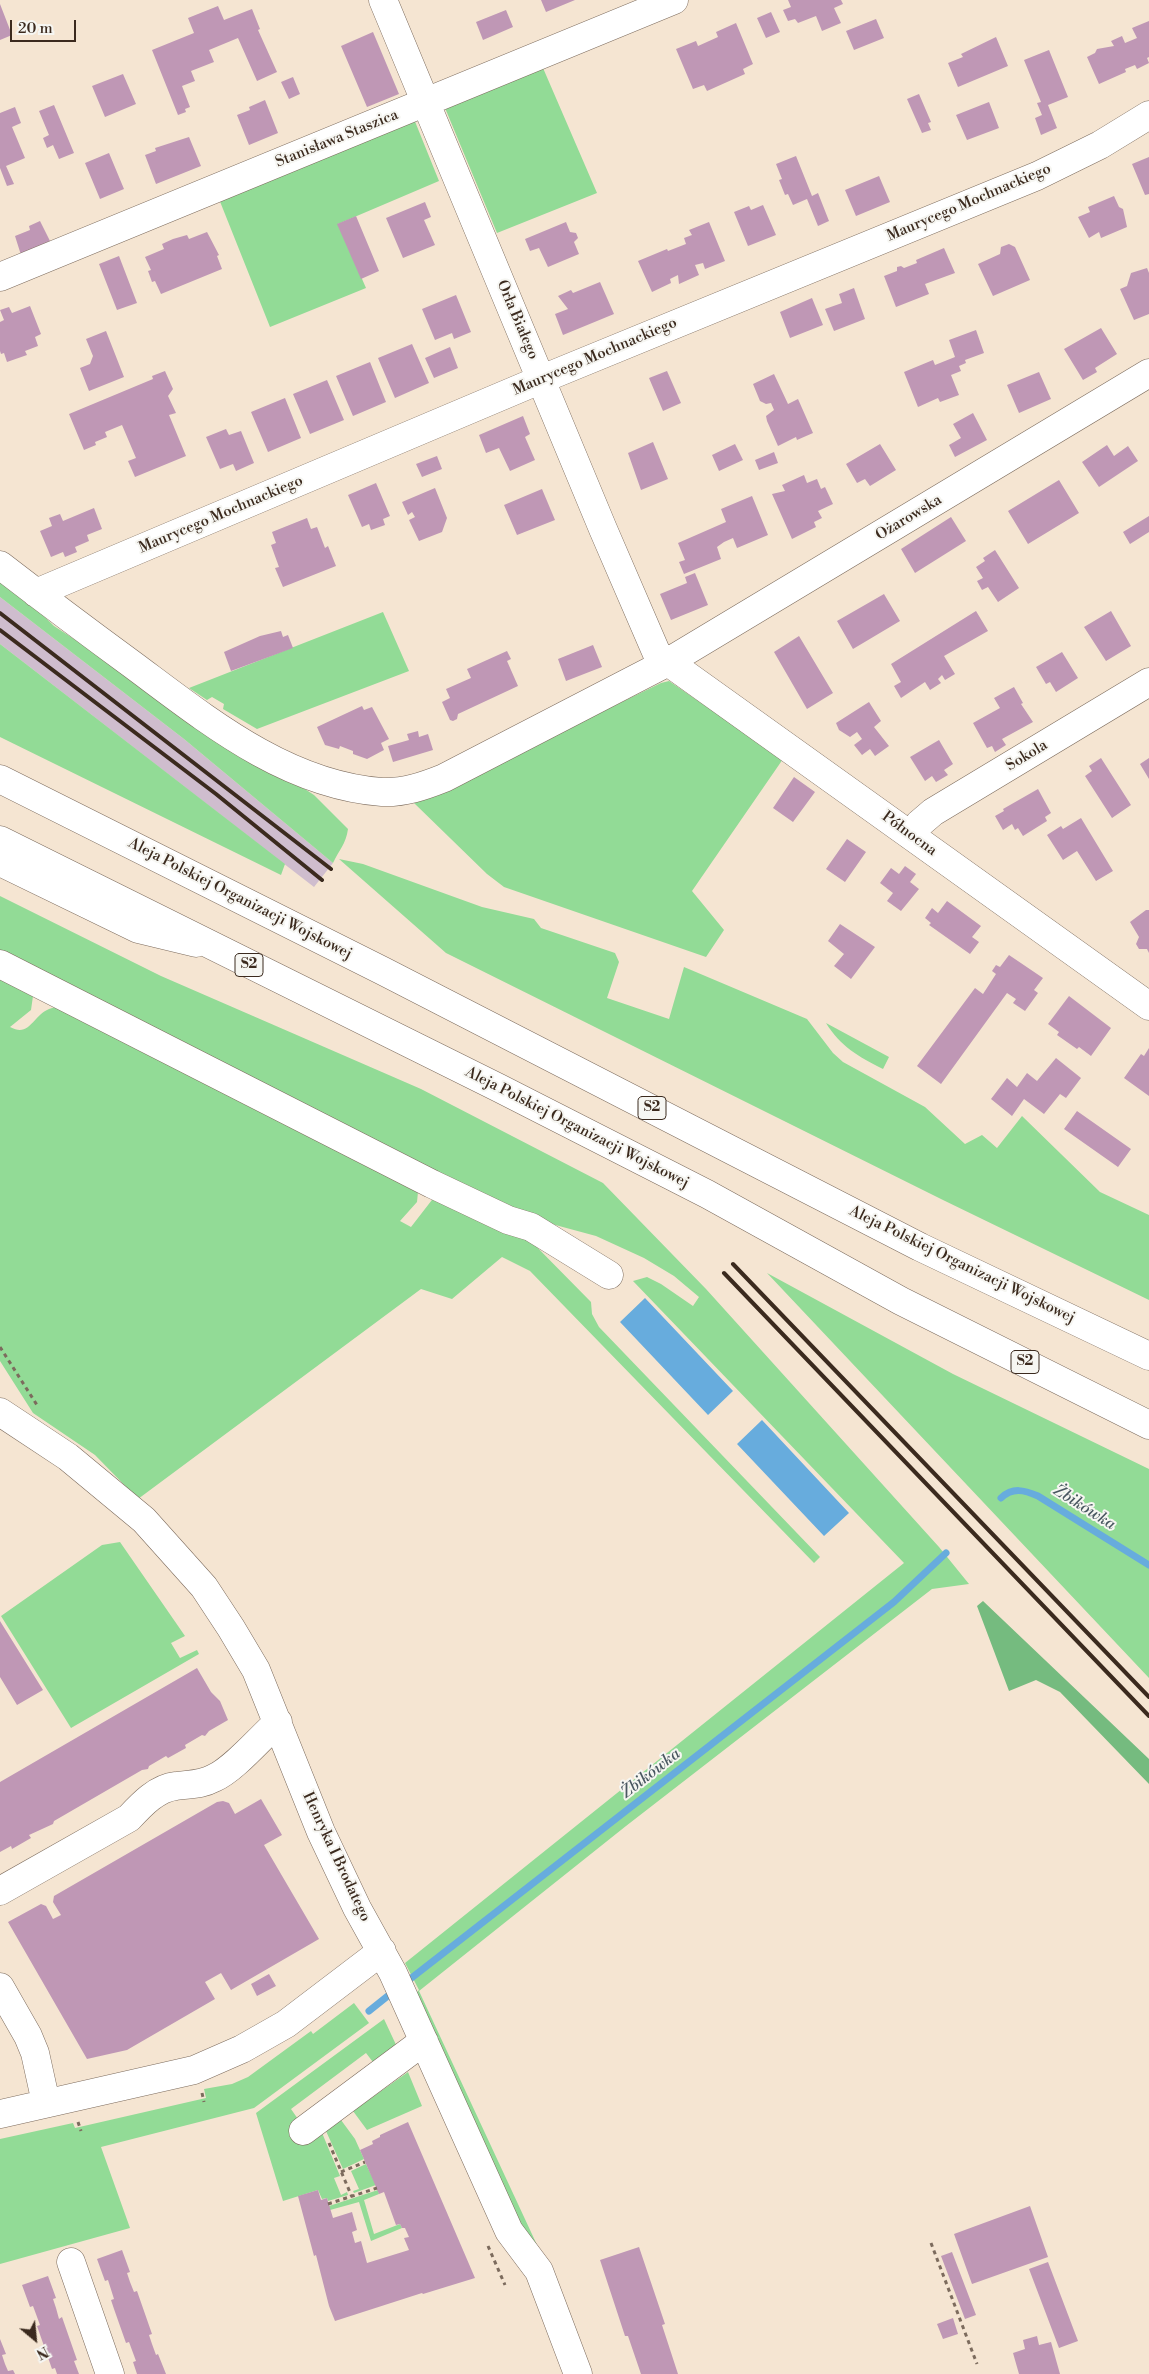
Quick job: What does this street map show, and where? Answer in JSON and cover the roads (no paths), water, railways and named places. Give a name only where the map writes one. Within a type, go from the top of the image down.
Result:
[{"type":"main road","name":"Orła Białego","points":[[383,0],[650,641],[657,654],[668,662]]},
{"type":"main road","name":"Stanisława Staszica","points":[[0,277],[674,0]]},
{"type":"main road","name":"Maurycego Mochnackiego","points":[[36,593],[542,379],[1037,176],[1100,145],[1149,115]]},
{"type":"main road","name":"Ożarowska","points":[[0,565],[208,720],[264,755],[319,778],[353,788],[384,792],[415,789],[444,778],[668,662],[1149,373]]},
{"type":"main road","name":"Północna","points":[[668,662],[1149,1006]]},
{"type":"main road","name":"Sokola","points":[[910,835],[933,812],[1149,682]]},
{"type":"main road","name":"Aleja Polskiej Organizacji Wojskowej","points":[[0,779],[374,966],[920,1247],[1149,1356]]},
{"type":"main road","name":"Aleja Polskiej Organizacji Wojskowej","points":[[0,840],[707,1194],[900,1301],[1064,1380],[1149,1425]]},
{"type":"main road","points":[[0,862],[138,929],[213,947]]},
{"type":"main road","points":[[0,964],[432,1184],[508,1220],[531,1226],[609,1275]]},
{"type":"main road","name":"Henryka I Brodatego","points":[[0,1412],[68,1457],[110,1490],[174,1552],[204,1587],[231,1628],[256,1670],[321,1832],[357,1908],[388,1962],[508,2230],[538,2271],[578,2374]]},
{"type":"main road","points":[[0,1891],[129,1818],[145,1802],[160,1791],[176,1786],[198,1784],[215,1778],[278,1722]]},
{"type":"main road","points":[[0,2114],[194,2070],[214,2062],[286,2024],[388,1962]]},
{"type":"main road","points":[[0,1987],[31,2044],[46,2103]]},
{"type":"main road","points":[[303,2131],[424,2041]]},
{"type":"main road","points":[[71,2262],[110,2374]]},
{"type":"water","points":[[645,1298],[733,1391],[708,1415],[620,1322]]},
{"type":"water","points":[[762,1420],[849,1513],[824,1536],[737,1444]]},
{"type":"waterway","name":"Żbikówka","points":[[1001,1498],[1014,1491],[1028,1492],[1038,1496],[1149,1565]]},
{"type":"waterway","name":"Żbikówka","points":[[405,1983],[894,1602],[946,1553]]},
{"type":"waterway","name":"Żbikówka","points":[[369,2011],[394,1991]]},
{"type":"railway","points":[[0,613],[331,869]]},
{"type":"railway","points":[[0,630],[216,794],[322,880]]},
{"type":"railway","points":[[733,1264],[1149,1697]]},
{"type":"railway","points":[[724,1273],[1149,1716]]}]
